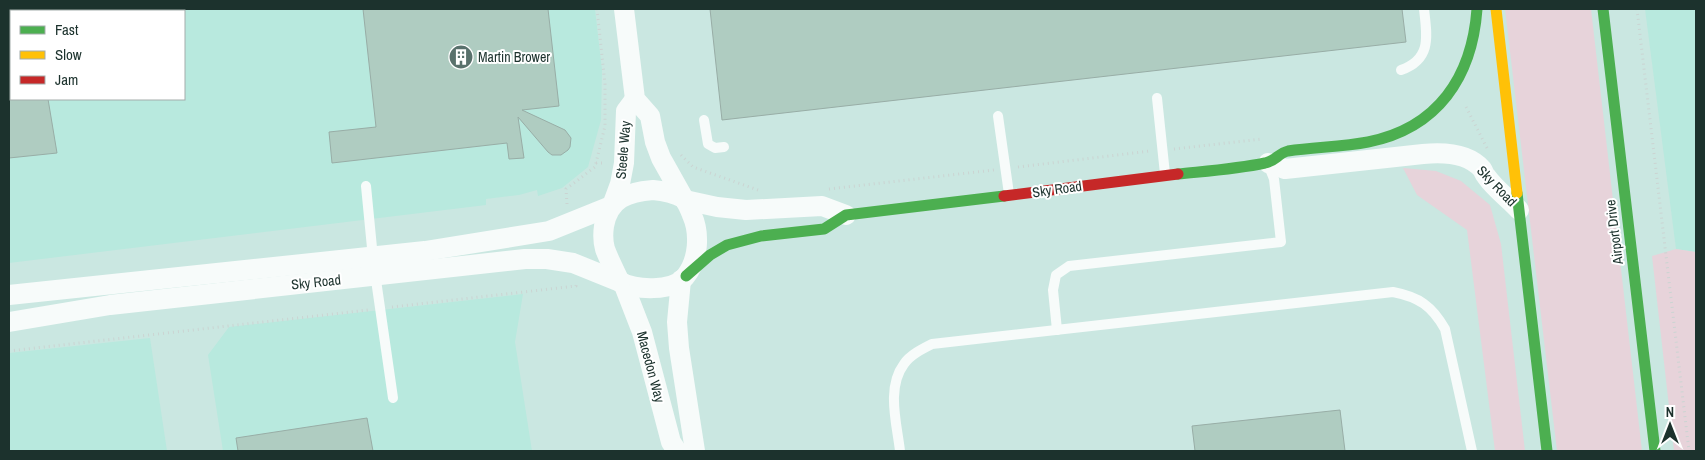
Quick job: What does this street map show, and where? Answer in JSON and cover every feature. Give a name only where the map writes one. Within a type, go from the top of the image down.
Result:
[{"type":"street","points":[[624,9],[635,99]]},
{"type":"street","name":"Sky Road","points":[[1268,163],[1283,152],[1387,138],[1411,128],[1425,118],[1451,93],[1468,64],[1474,41],[1477,9]]},
{"type":"street","points":[[1496,9],[1547,451]]},
{"type":"street","name":"Airport Drive","points":[[1603,9],[1655,451]]},
{"type":"street","name":"Steele Way","points":[[612,205],[620,184],[624,163],[626,111],[635,99],[650,116],[655,142],[661,158],[684,199]]},
{"type":"street","name":"Sky Road","points":[[683,278],[710,255],[727,245],[761,236],[824,229],[846,215],[1268,163],[1285,169],[1442,152],[1457,155],[1471,161],[1482,169],[1486,176],[1520,210]]},
{"type":"street","points":[[653,190],[673,194],[684,199],[696,225],[698,236],[694,260],[683,278],[671,285],[652,288],[641,288],[621,282],[604,248],[605,224],[612,205],[631,194],[653,190]]},
{"type":"street","name":"Sky Road","points":[[684,199],[717,207],[746,210],[822,206],[846,215]]},
{"type":"street","name":"Sky Road","points":[[9,322],[374,266],[445,248],[549,231],[612,205]]},
{"type":"street","name":"Sky Road","points":[[9,295],[374,266],[547,259],[573,263],[621,282]]},
{"type":"street","name":"Macedon Way","points":[[683,278],[677,322],[678,340],[695,451]]},
{"type":"street","name":"Macedon Way","points":[[621,282],[642,332],[671,442],[677,451]]},
{"type":"lane","points":[[1401,70],[1419,60],[1424,52],[1427,35],[1424,9]]},
{"type":"lane","points":[[1157,98],[1165,175]]},
{"type":"lane","points":[[998,116],[1009,196]]},
{"type":"lane","points":[[704,120],[708,144],[715,148],[724,147]]},
{"type":"lane","points":[[1057,330],[1053,290],[1056,275],[1069,266],[1281,242],[1274,179],[1268,163]]},
{"type":"lane","points":[[366,186],[374,266],[394,398]]},
{"type":"lane","points":[[900,451],[894,392],[897,377],[904,364],[916,353],[932,344],[1393,292],[1410,295],[1425,304],[1436,314],[1445,329],[1472,451]]},
{"type":"path","points":[[1637,9],[1689,451]]},
{"type":"path","points":[[1451,93],[1464,103],[1492,158],[1482,169]]},
{"type":"path","points":[[825,189],[1272,137]]},
{"type":"path","points":[[661,158],[682,154],[693,167],[762,192]]},
{"type":"path","points":[[596,163],[624,163]]},
{"type":"shaded area","points":[[9,9],[595,9],[602,70],[601,120],[588,167],[562,188],[538,196],[537,190],[519,195],[486,199],[486,205],[9,263]]},
{"type":"shaded area","points":[[1505,9],[1591,9],[1642,451],[1557,451]]},
{"type":"shaded area","points":[[1645,9],[1696,9],[1696,252],[1676,249]]},
{"type":"shaded area","points":[[1403,168],[1436,171],[1461,181],[1490,205],[1501,244],[1525,451],[1495,451],[1467,230],[1417,195]]},
{"type":"shaded area","points":[[1676,249],[1696,252],[1696,451],[1674,451],[1652,256]]},
{"type":"shaded area","points":[[523,294],[515,342],[532,451],[223,451],[208,355],[229,327]]},
{"type":"shaded area","points":[[150,338],[167,451],[9,451],[9,353]]},
{"type":"building","name":"Martin Brower","points":[[363,9],[548,9],[559,106],[522,110],[565,130],[571,138],[568,150],[561,155],[552,155],[518,117],[524,158],[509,159],[507,143],[332,163],[329,132],[376,127]]},
{"type":"building","points":[[710,9],[1402,9],[1406,42],[722,120]]},
{"type":"building","points":[[9,99],[48,100],[57,153],[9,158]]},
{"type":"building","points":[[1340,410],[1345,451],[1195,451],[1192,426]]},
{"type":"building","points":[[367,418],[373,451],[238,451],[236,438]]},
{"type":"traffic: fast","points":[[1178,174],[1265,163],[1288,151],[1368,142],[1393,135],[1414,125],[1432,112],[1447,96],[1459,77],[1468,56],[1474,34],[1477,9]]},
{"type":"traffic: fast","points":[[1603,9],[1655,451]]},
{"type":"traffic: fast","points":[[1517,193],[1547,451]]},
{"type":"traffic: fast","points":[[686,276],[710,255],[727,245],[761,236],[824,229],[846,215],[1004,196]]},
{"type":"traffic: slow","points":[[1496,9],[1517,193]]},
{"type":"traffic: jam","points":[[1004,196],[1178,174]]},
{"type":"place","name":"Martin Brower","points":[[461,57]]}]
